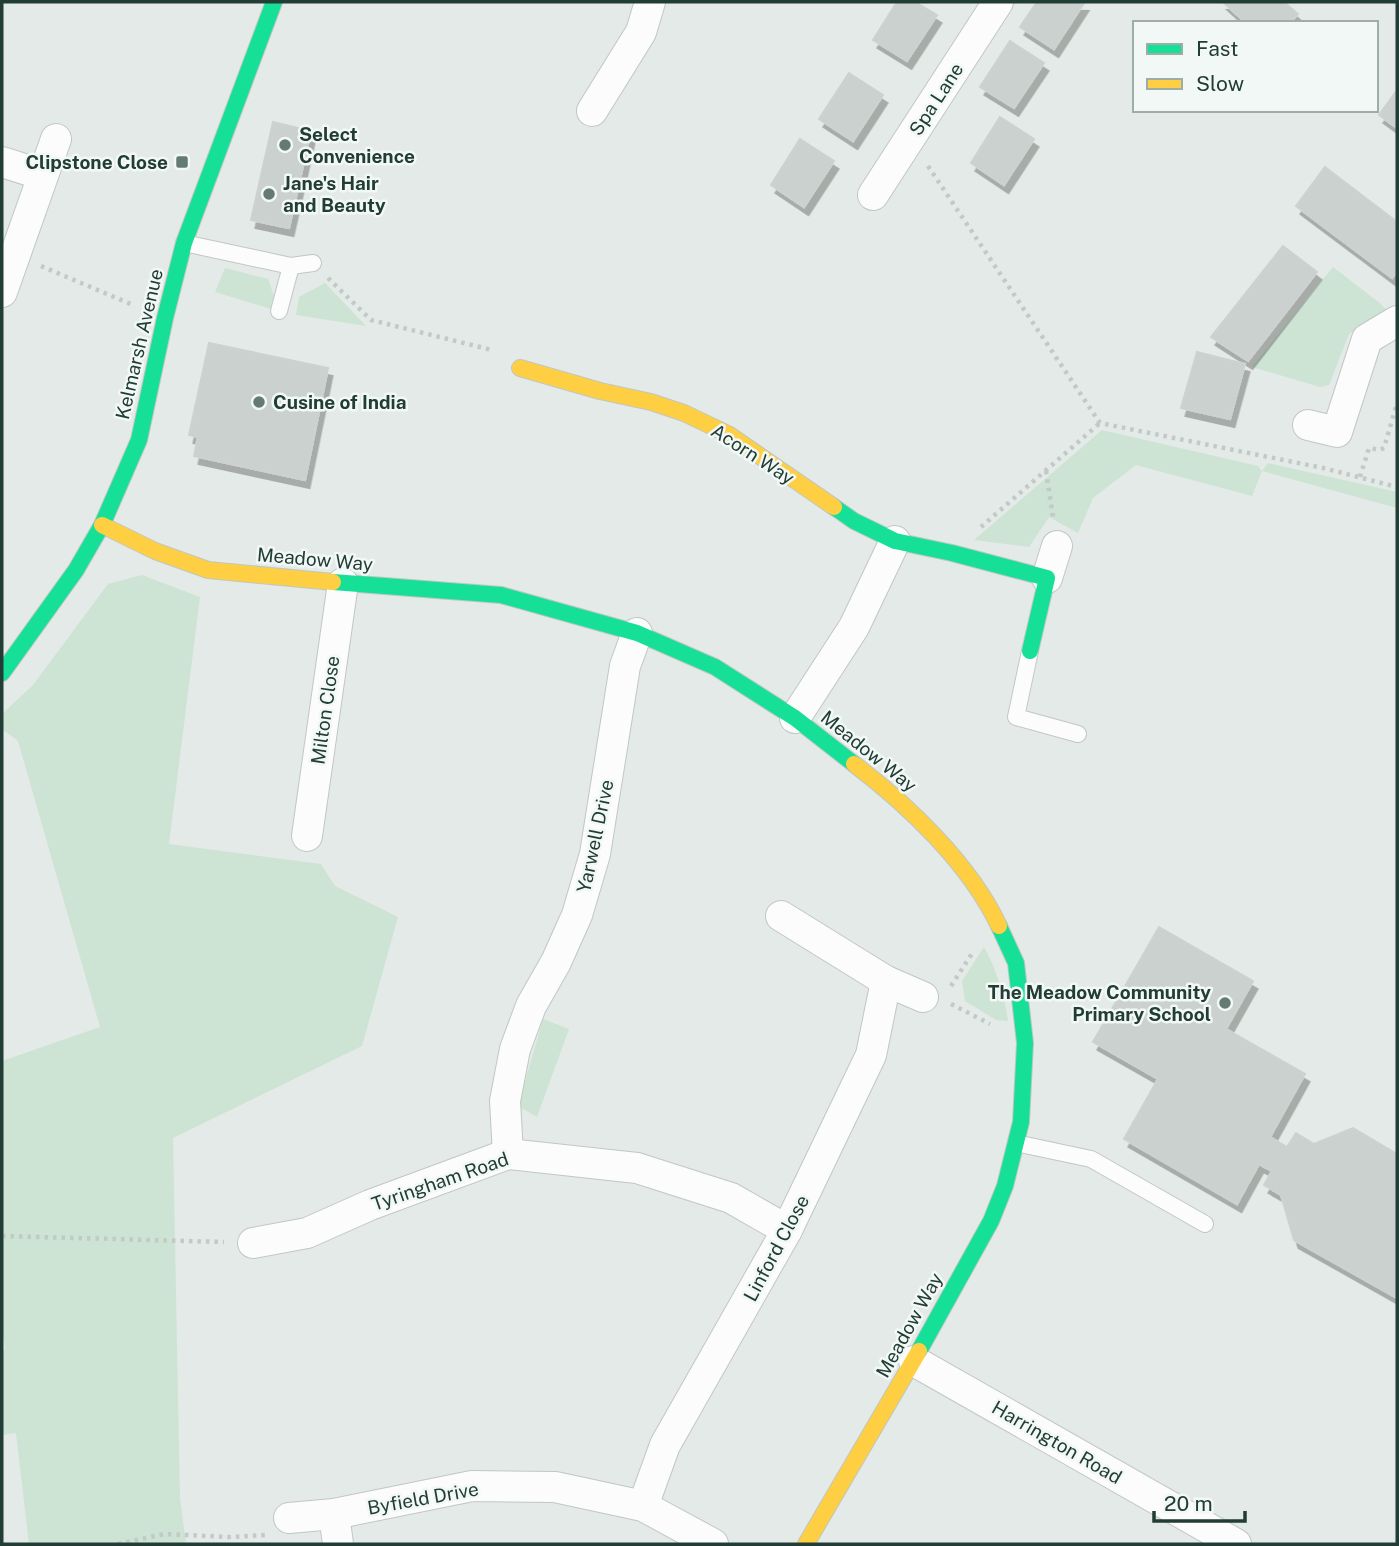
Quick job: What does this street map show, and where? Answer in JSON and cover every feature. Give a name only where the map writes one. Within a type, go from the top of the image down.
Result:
[{"type":"street","name":"Kelmarsh Avenue","points":[[2,673],[76,570],[102,525],[139,440],[184,243],[274,2]]},
{"type":"street","points":[[592,111],[641,32],[650,2]]},
{"type":"street","name":"Spa Lane","points":[[873,195],[998,2]]},
{"type":"street","points":[[2,292],[56,139]]},
{"type":"street","points":[[2,162],[43,175]]},
{"type":"street","points":[[1308,425],[1337,432],[1367,339],[1397,321]]},
{"type":"street","name":"Acorn Way","points":[[520,368],[684,413],[728,434],[854,521],[895,541],[951,552],[1047,578]]},
{"type":"street","name":"Meadow Way","points":[[102,525],[155,551],[208,570],[501,595],[637,633],[715,667],[795,718],[895,795],[969,876],[995,918],[1016,963],[1025,1043],[1021,1122],[1016,1143],[1005,1186],[991,1221],[914,1361],[806,1544]]},
{"type":"street","points":[[795,718],[854,627],[895,541]]},
{"type":"street","points":[[1030,651],[1057,546]]},
{"type":"street","name":"Milton Close","points":[[307,836],[343,583]]},
{"type":"street","name":"Yarwell Drive","points":[[508,1154],[505,1101],[514,1049],[531,1006],[556,962],[577,915],[596,854],[625,666],[637,633]]},
{"type":"street","points":[[782,916],[886,981],[932,999]]},
{"type":"street","name":"Linford Close","points":[[643,1506],[666,1444],[788,1230],[871,1055],[886,981]]},
{"type":"street","name":"Tyringham Road","points":[[253,1243],[307,1233],[370,1205],[508,1154],[637,1168],[731,1198],[788,1230]]},
{"type":"street","name":"Harrington Road","points":[[914,1361],[1236,1544]]},
{"type":"street","name":"Byfield Drive","points":[[289,1518],[334,1514],[471,1486],[555,1487],[643,1506],[713,1544]]},
{"type":"street","points":[[334,1514],[338,1544]]},
{"type":"lane","points":[[184,243],[291,265],[313,263]]},
{"type":"lane","points":[[279,311],[291,265]]},
{"type":"lane","points":[[1030,651],[1016,717],[1079,734]]},
{"type":"lane","points":[[1016,1143],[1091,1159],[1205,1224]]},
{"type":"path","points":[[910,139],[1100,423],[1324,468],[1397,487]]},
{"type":"path","points":[[14,255],[165,318]]},
{"type":"path","points":[[313,263],[371,320],[509,354],[520,368]]},
{"type":"path","points":[[1360,477],[1369,448],[1384,448],[1397,403]]},
{"type":"path","points":[[951,552],[1100,423]]},
{"type":"path","points":[[1046,470],[1057,546]]},
{"type":"path","points":[[995,918],[932,999],[956,1005],[1025,1043]]},
{"type":"path","points":[[2,1237],[253,1243]]},
{"type":"path","points":[[118,1544],[164,1534],[230,1537],[269,1535],[289,1518]]},
{"type":"green space","points":[[1333,267],[1388,312],[1349,334],[1329,385],[1320,387],[1252,367]]},
{"type":"green space","points":[[225,268],[268,279],[274,296],[271,309],[215,292]]},
{"type":"green space","points":[[325,283],[366,326],[296,315],[299,297]]},
{"type":"green space","points":[[1102,430],[1258,466],[1262,471],[1252,496],[1136,465],[1093,498],[1078,533],[1049,517],[1029,547],[974,540]]},
{"type":"green space","points":[[1268,463],[1397,492],[1397,508],[1262,471]]},
{"type":"green space","points":[[142,575],[200,597],[169,844],[321,864],[335,886],[398,917],[362,1046],[173,1138],[180,1498],[186,1544],[29,1544],[16,1433],[2,1435],[2,1351],[5,1349],[2,1328],[2,1061],[100,1027],[18,741],[2,729],[2,714],[33,685],[108,584]]},
{"type":"green space","points":[[984,947],[999,983],[1008,1021],[996,1020],[965,1001],[962,981]]},
{"type":"green space","points":[[543,1019],[569,1029],[537,1117],[518,1106]]},
{"type":"building","points":[[897,2],[915,2],[937,15],[907,61],[873,40]]},
{"type":"building","points":[[1037,2],[1084,3],[1054,49],[1020,27]]},
{"type":"building","points":[[1223,2],[1284,2],[1298,14],[1292,21],[1244,21]]},
{"type":"building","points":[[1010,41],[1044,63],[1014,108],[980,87]]},
{"type":"building","points":[[849,73],[883,95],[853,141],[819,119]]},
{"type":"building","points":[[1397,90],[1397,128],[1379,115]]},
{"type":"building","points":[[1000,117],[1034,139],[1004,185],[971,163]]},
{"type":"building","points":[[273,122],[311,131],[289,228],[251,220]]},
{"type":"building","points":[[800,139],[834,161],[804,207],[771,185]]},
{"type":"building","points":[[1325,167],[1397,222],[1397,272],[1392,278],[1296,206]]},
{"type":"building","points":[[1283,246],[1317,272],[1248,361],[1211,337]]},
{"type":"building","name":"Cusine of India","points":[[209,343],[328,368],[305,480],[194,456],[198,437],[189,435]]},
{"type":"building","points":[[1197,352],[1245,364],[1230,419],[1181,408]]},
{"type":"building","points":[[1159,927],[1253,981],[1226,1029],[1305,1074],[1270,1137],[1287,1147],[1296,1133],[1314,1144],[1353,1128],[1397,1154],[1397,1298],[1294,1240],[1281,1195],[1264,1185],[1272,1171],[1259,1164],[1237,1204],[1124,1139],[1158,1079],[1093,1042]]},
{"type":"traffic: fast","points":[[2,673],[76,570],[102,525],[139,440],[184,243],[274,2]]},
{"type":"traffic: fast","points":[[834,507],[854,521],[895,541],[1047,578],[1030,651]]},
{"type":"traffic: fast","points":[[333,582],[501,595],[637,633],[715,667],[795,718],[854,764]]},
{"type":"traffic: fast","points":[[919,1351],[991,1221],[1005,1186],[1021,1122],[1025,1043],[1016,963],[999,926]]},
{"type":"traffic: slow","points":[[520,368],[684,413],[728,434],[834,507]]},
{"type":"traffic: slow","points":[[102,525],[155,551],[208,570],[333,582]]},
{"type":"traffic: slow","points":[[854,764],[916,817],[955,858],[987,903],[999,926]]},
{"type":"traffic: slow","points":[[806,1544],[919,1351]]},
{"type":"place","name":"Select Convenience","points":[[285,145]]},
{"type":"place","name":"Clipstone Close","points":[[182,162]]},
{"type":"place","name":"Jane's Hair and Beauty","points":[[269,194]]},
{"type":"place","name":"Cusine of India","points":[[259,402]]},
{"type":"place","name":"The Meadow Community Primary School","points":[[1225,1003]]}]
